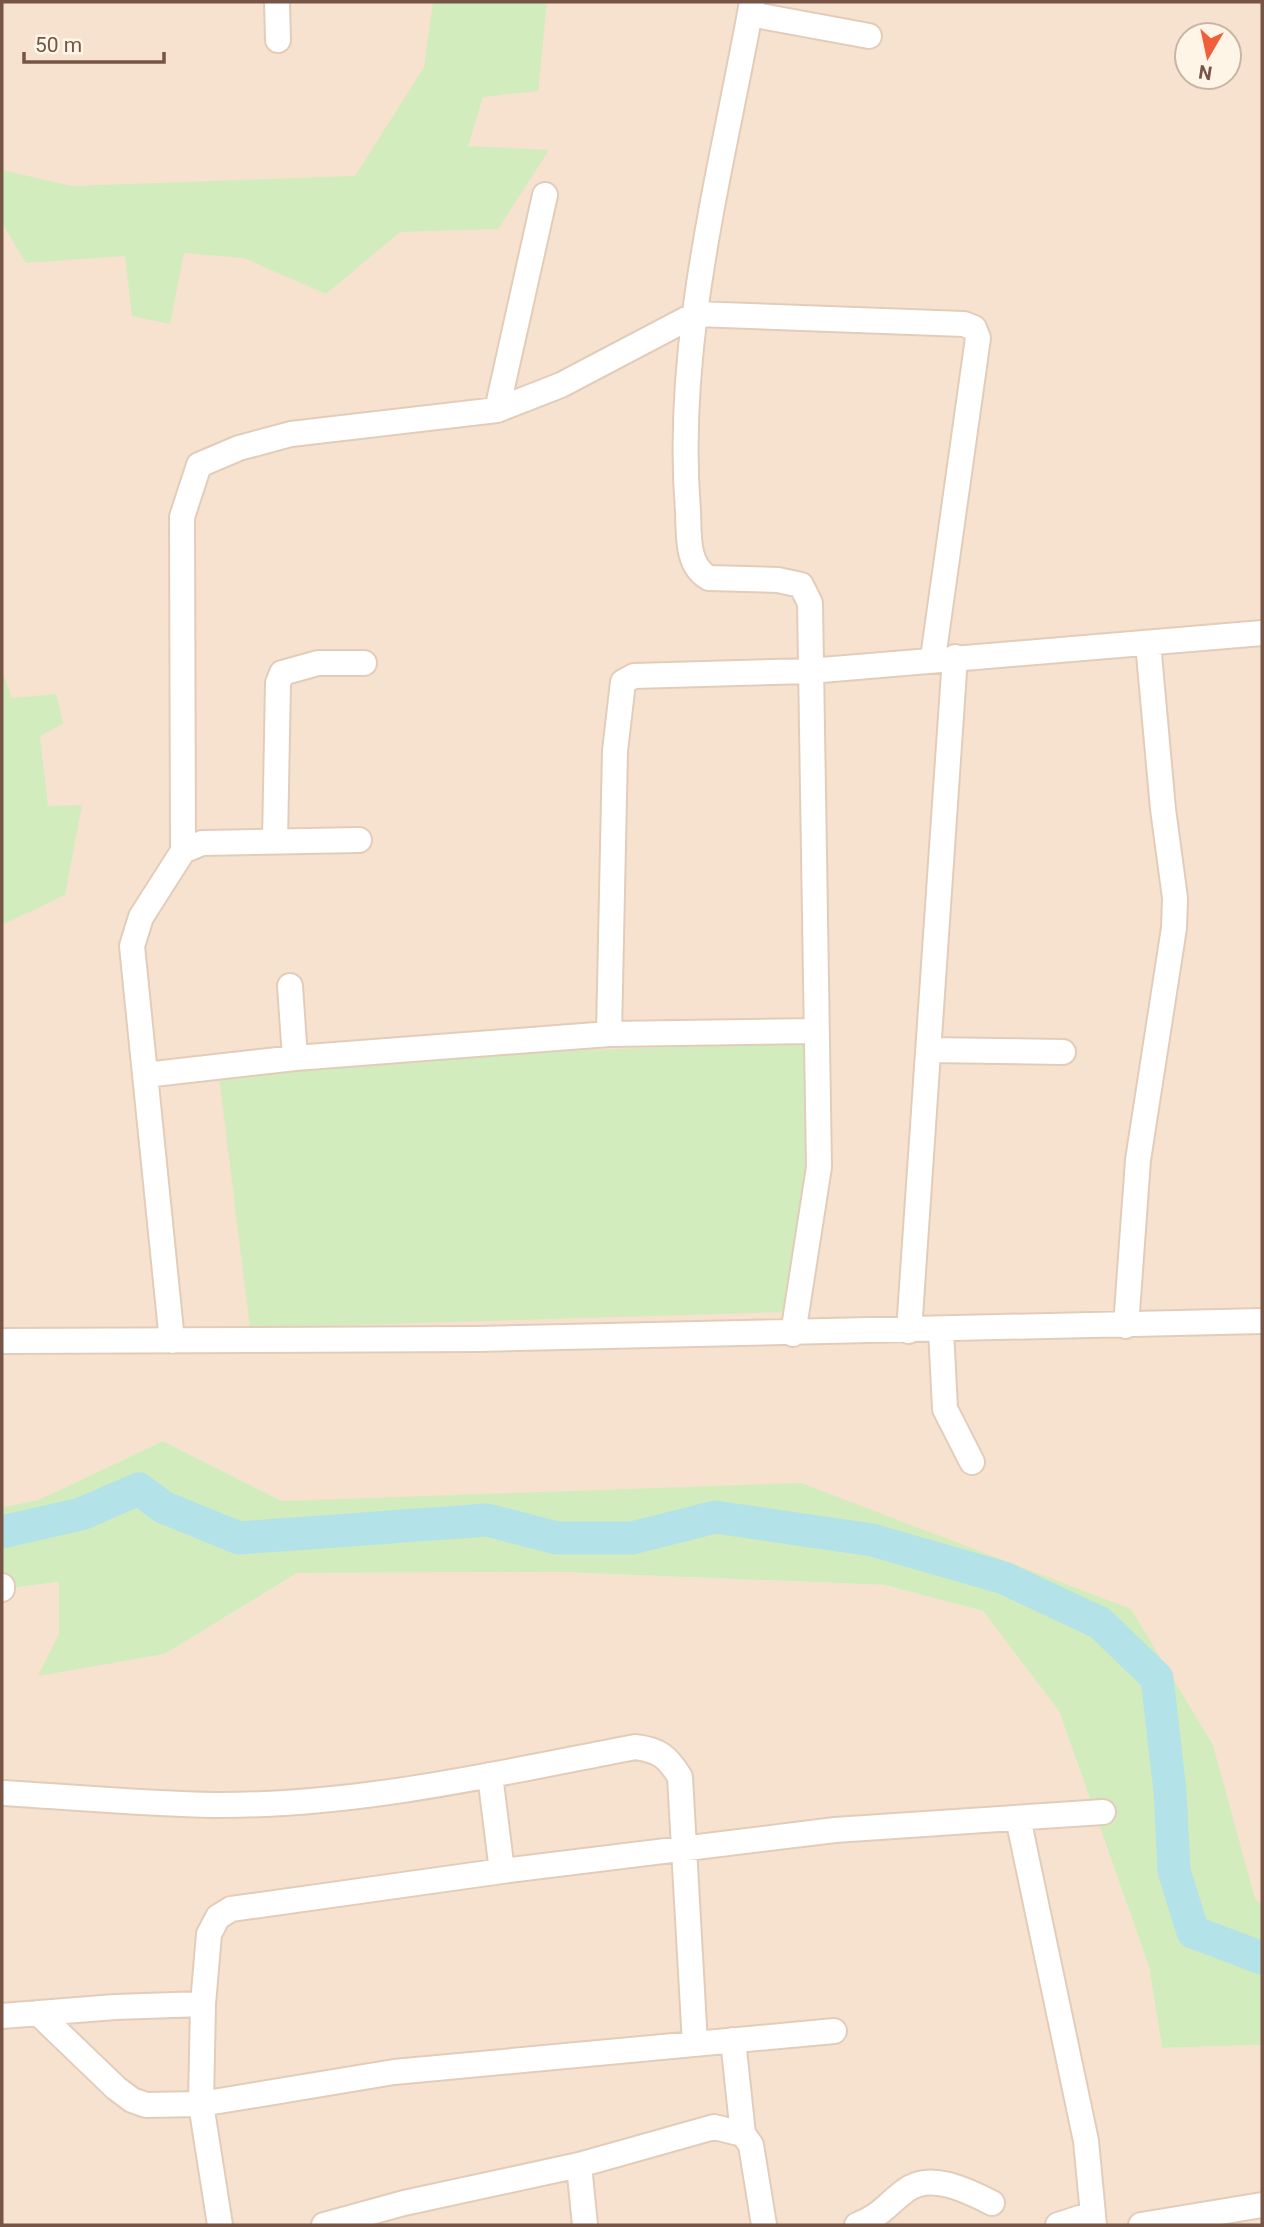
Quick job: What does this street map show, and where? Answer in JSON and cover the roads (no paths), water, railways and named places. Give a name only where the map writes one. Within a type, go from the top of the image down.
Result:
[{"type":"street","points":[[277,2],[278,40]]},
{"type":"street","points":[[793,1334],[819,1167],[810,603],[800,585],[778,580],[709,578],[699,573],[691,554],[685,478],[686,401],[696,314],[751,8],[869,36]]},
{"type":"street","points":[[497,410],[545,195]]},
{"type":"street","points":[[172,1341],[132,946],[141,917],[183,851],[182,517],[199,465],[239,448],[291,434],[497,410],[561,384],[696,314],[964,324],[974,328],[978,338],[944,658],[928,1050],[909,1331]]},
{"type":"street","points":[[609,1034],[615,751],[623,682],[634,676],[810,671],[1262,633]]},
{"type":"street","points":[[1126,1326],[1138,1160],[1174,928],[1175,898],[1163,809],[1148,643]]},
{"type":"street","points":[[275,841],[278,683],[282,673],[318,663],[364,663]]},
{"type":"street","points":[[183,851],[202,844],[359,839]]},
{"type":"street","points":[[290,986],[295,1058]]},
{"type":"street","points":[[145,1075],[295,1058],[609,1034],[816,1031]]},
{"type":"street","points":[[928,1050],[1063,1052]]},
{"type":"street","points":[[2,1341],[793,1334],[1262,1321]]},
{"type":"street","points":[[941,1330],[945,1409],[972,1462]]},
{"type":"street","points":[[2,1793],[215,1805],[335,1799],[490,1775],[635,1747],[657,1750],[669,1758],[680,1777],[695,2043]]},
{"type":"street","points":[[490,1775],[502,1871]]},
{"type":"street","points":[[220,2225],[201,2104],[203,2004],[209,1934],[218,1917],[231,1909],[684,1847],[835,1830],[1103,1812]]},
{"type":"street","points":[[1018,1818],[1086,2141],[1093,2220],[1058,2225]]},
{"type":"street","points":[[2,2016],[203,2004]]},
{"type":"street","points":[[38,2013],[132,2100],[146,2105],[201,2104],[394,2072],[834,2031]]},
{"type":"street","points":[[733,2040],[744,2134],[751,2145],[764,2225]]},
{"type":"street","points":[[334,2224],[404,2203],[579,2165],[714,2127],[744,2134]]},
{"type":"street","points":[[579,2165],[585,2225]]},
{"type":"street","points":[[857,2225],[883,2213],[904,2191],[916,2184],[958,2186],[992,2203]]},
{"type":"street","points":[[1141,2225],[1262,2205]]},
{"type":"waterway","points":[[2,1532],[81,1514],[139,1489],[163,1507],[239,1538],[487,1520],[557,1538],[632,1538],[715,1517],[872,1540],[1004,1578],[1100,1623],[1157,1678],[1170,1791],[1174,1871],[1193,1932],[1262,1958]]}]
